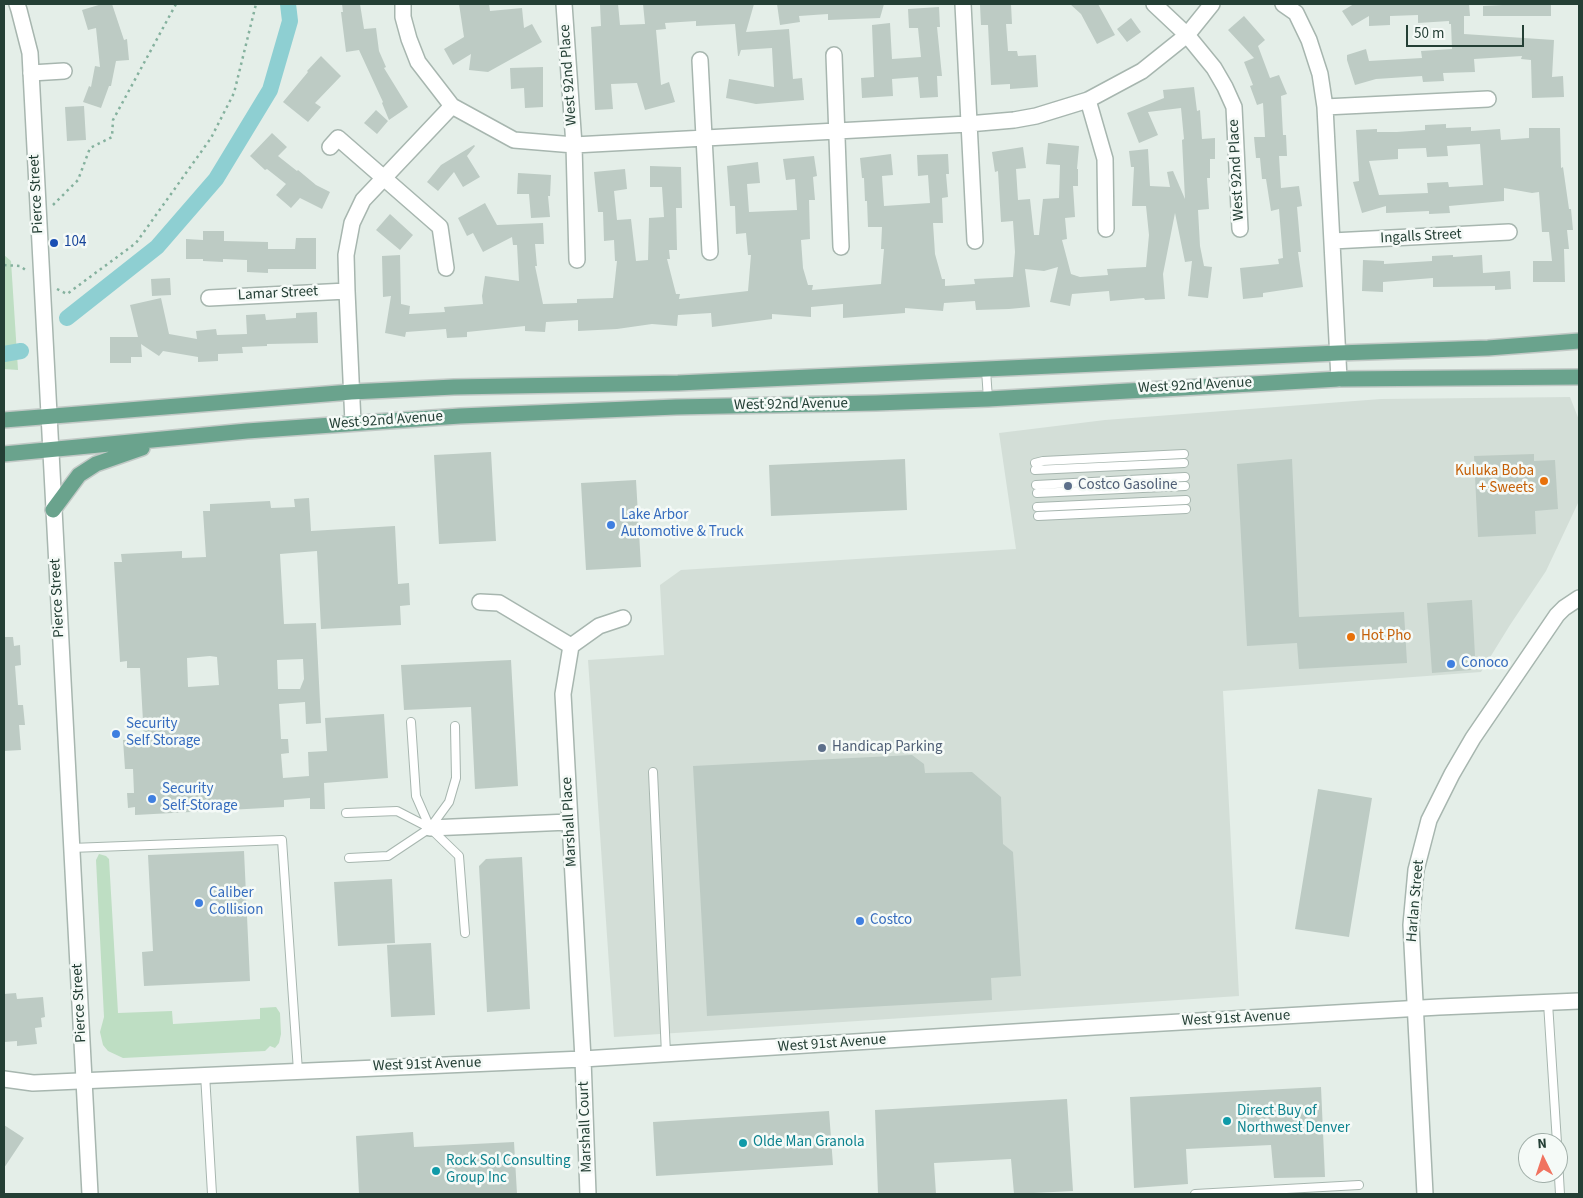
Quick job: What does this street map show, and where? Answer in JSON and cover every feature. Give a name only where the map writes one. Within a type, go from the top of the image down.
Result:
[{"type":"main road","name":"West 92nd Avenue","points":[[4,420],[351,392],[454,387],[678,383],[1488,348],[1579,341]]},
{"type":"main road","name":"West 92nd Avenue","points":[[4,454],[180,437],[460,416],[676,407],[876,404],[1339,379],[1579,376]]},
{"type":"main road","points":[[53,510],[75,480],[96,464],[120,454],[180,437]]},
{"type":"street","name":"Pierce Street","points":[[16,4],[28,45],[31,73],[90,1194]]},
{"type":"street","points":[[352,423],[346,255],[352,223],[363,200],[452,106],[418,62],[409,40],[403,17],[403,4]]},
{"type":"street","name":"West 92nd Place","points":[[564,4],[574,145],[577,260]]},
{"type":"street","points":[[963,4],[974,241]]},
{"type":"street","name":"West 92nd Place","points":[[1154,4],[1187,35],[1214,68],[1234,107],[1240,229]]},
{"type":"street","name":"West 92nd Place","points":[[452,106],[514,140],[574,145],[837,132],[1021,119],[1062,109],[1088,100],[1142,71],[1187,35],[1212,4]]},
{"type":"street","points":[[1283,4],[1302,8],[1309,40],[1320,74],[1325,107],[1339,379]]},
{"type":"street","points":[[834,55],[841,247]]},
{"type":"street","points":[[700,60],[710,252]]},
{"type":"street","points":[[31,73],[64,71]]},
{"type":"street","points":[[1325,107],[1488,99]]},
{"type":"street","points":[[1088,100],[1105,159],[1106,229]]},
{"type":"street","points":[[330,147],[338,138],[440,227],[446,268]]},
{"type":"street","name":"Ingalls Street","points":[[1332,241],[1509,232]]},
{"type":"street","name":"Lamar Street","points":[[208,298],[346,290]]},
{"type":"street","name":"Harlan Street","points":[[1425,1194],[1411,925],[1416,870],[1429,820],[1452,774],[1479,729],[1556,615],[1579,598]]},
{"type":"street","points":[[480,602],[499,603],[571,646],[599,626],[623,618]]},
{"type":"street","name":"Marshall Place","points":[[571,646],[563,694],[583,1059]]},
{"type":"street","points":[[430,828],[569,822]]},
{"type":"street","name":"West 91st Avenue","points":[[4,1079],[32,1083],[84,1079],[583,1059],[1414,1008],[1579,1001]]},
{"type":"street","name":"Marshall Court","points":[[583,1059],[588,1194]]},
{"type":"lane","points":[[986,370],[988,399]]},
{"type":"lane","points":[[1184,454],[1042,461],[1035,466],[1184,463]]},
{"type":"lane","points":[[1185,477],[1036,489],[1185,486]]},
{"type":"lane","points":[[1037,507],[1186,500]]},
{"type":"lane","points":[[1038,516],[1186,509]]},
{"type":"lane","points":[[411,722],[416,796],[430,828]]},
{"type":"lane","points":[[349,858],[388,856],[430,828],[449,802],[456,778],[454,726]]},
{"type":"lane","points":[[653,772],[666,1054]]},
{"type":"lane","points":[[346,813],[397,811],[430,828],[459,856],[465,933]]},
{"type":"lane","points":[[71,848],[282,840],[298,1071]]},
{"type":"lane","points":[[1548,1003],[1556,1133]]},
{"type":"lane","points":[[205,1074],[212,1194]]},
{"type":"lane","points":[[1195,1194],[1359,1185]]},
{"type":"path","points":[[52,206],[78,180],[90,148],[112,138],[113,120],[176,4]]},
{"type":"path","points":[[56,289],[67,294],[136,243],[211,138],[234,94],[256,4]]},
{"type":"path","points":[[4,265],[20,266]]},
{"type":"shaded area","points":[[1570,397],[1579,420],[1578,503],[1546,571],[1481,672],[1223,691],[1239,996],[614,1037],[588,660],[664,655],[660,585],[681,570],[1016,549],[999,433],[1105,420],[1381,399]]},
{"type":"green space","points":[[4,255],[11,261],[18,370],[4,369]]},
{"type":"green space","points":[[99,854],[109,859],[118,1013],[172,1011],[173,1024],[260,1019],[260,1008],[276,1007],[280,1013],[281,1034],[279,1043],[275,1048],[270,1046],[265,1051],[123,1058],[108,1051],[103,1045],[100,1032],[104,1017],[96,860]]},
{"type":"building","points":[[102,4],[112,4],[124,40],[127,39],[129,60],[116,61],[111,86],[109,86],[101,108],[83,102],[89,86],[91,87],[95,66],[100,67],[96,28],[88,30],[82,10]]},
{"type":"building","points":[[342,4],[360,4],[364,29],[376,28],[379,51],[386,67],[384,68],[408,107],[389,120],[383,102],[359,50],[346,52],[341,12],[343,12]]},
{"type":"building","points":[[459,4],[489,4],[490,11],[522,8],[524,28],[532,24],[542,42],[488,72],[469,70],[471,54],[453,65],[444,49],[464,37]]},
{"type":"building","points":[[618,4],[620,25],[645,24],[643,4],[754,4],[746,32],[789,29],[793,79],[802,78],[804,100],[756,104],[726,98],[729,79],[774,87],[772,48],[741,50],[738,56],[735,24],[696,26],[696,21],[665,23],[666,29],[656,30],[661,85],[669,82],[675,102],[645,110],[637,83],[611,84],[613,109],[595,110],[591,27],[601,26],[600,5]]},
{"type":"building","points":[[777,4],[884,4],[880,18],[828,20],[828,14],[799,16],[800,22],[780,25]]},
{"type":"building","points":[[1011,4],[1012,24],[1006,24],[1008,51],[1017,51],[1018,56],[1036,55],[1038,87],[1010,89],[1010,84],[991,85],[988,25],[981,25],[980,5]]},
{"type":"building","points":[[1070,4],[1098,4],[1115,35],[1097,44],[1081,14]]},
{"type":"building","points":[[1354,4],[1469,4],[1470,16],[1464,16],[1464,34],[1554,40],[1552,77],[1563,76],[1564,97],[1532,98],[1531,60],[1521,59],[1522,56],[1474,59],[1475,72],[1443,73],[1444,81],[1423,82],[1422,76],[1376,79],[1355,85],[1347,55],[1366,49],[1369,61],[1422,58],[1421,51],[1452,49],[1451,24],[1449,24],[1449,21],[1418,23],[1418,15],[1390,16],[1390,25],[1369,26],[1369,16],[1352,26],[1342,11]]},
{"type":"building","points":[[1551,4],[1551,16],[1483,16],[1483,6]]},
{"type":"building","points":[[939,7],[940,27],[937,27],[942,76],[937,76],[938,97],[920,98],[918,77],[892,79],[893,96],[862,98],[861,78],[874,77],[872,25],[890,23],[892,59],[921,57],[918,28],[909,28],[908,9]]},
{"type":"building","points":[[1244,16],[1265,40],[1258,46],[1270,78],[1279,75],[1287,94],[1281,96],[1283,135],[1286,135],[1287,156],[1279,156],[1281,188],[1299,186],[1302,206],[1297,207],[1301,252],[1298,252],[1303,287],[1263,293],[1263,297],[1243,299],[1240,268],[1279,264],[1278,259],[1283,258],[1279,209],[1271,211],[1266,179],[1262,179],[1260,158],[1256,158],[1254,137],[1265,137],[1263,103],[1257,105],[1250,86],[1253,85],[1244,62],[1254,58],[1228,30]]},
{"type":"building","points":[[1131,18],[1141,32],[1127,42],[1117,29]]},
{"type":"building","points":[[321,56],[341,76],[315,103],[321,107],[308,122],[283,102]]},
{"type":"building","points":[[543,67],[543,107],[525,108],[524,88],[511,89],[510,68]]},
{"type":"building","points":[[1194,87],[1197,111],[1200,110],[1202,139],[1215,138],[1215,159],[1210,159],[1210,178],[1207,178],[1209,209],[1198,210],[1200,246],[1204,266],[1212,267],[1208,298],[1188,296],[1192,261],[1185,262],[1175,213],[1163,274],[1165,299],[1145,300],[1144,298],[1110,301],[1109,291],[1072,294],[1070,306],[1050,302],[1058,267],[1044,271],[1025,269],[1030,307],[976,310],[975,301],[944,303],[943,311],[905,308],[905,313],[843,318],[843,304],[811,307],[811,317],[772,314],[772,319],[712,327],[711,313],[678,315],[677,326],[652,324],[617,329],[578,331],[578,320],[546,322],[545,332],[525,331],[525,326],[467,332],[467,337],[447,338],[446,329],[406,332],[405,337],[385,333],[391,296],[383,297],[382,256],[400,255],[401,304],[410,306],[409,314],[445,312],[444,307],[483,304],[482,296],[485,276],[519,281],[517,245],[513,245],[512,237],[483,252],[473,233],[467,236],[458,218],[485,203],[497,225],[543,223],[544,244],[535,244],[537,266],[535,266],[543,304],[577,303],[577,299],[613,298],[617,261],[615,261],[614,240],[604,241],[603,212],[598,212],[594,172],[625,169],[627,189],[614,191],[617,220],[631,219],[636,261],[648,260],[649,218],[664,217],[662,187],[650,187],[650,166],[681,167],[682,208],[676,208],[677,250],[669,250],[670,259],[667,259],[676,294],[680,294],[679,299],[748,291],[751,255],[748,255],[746,233],[736,234],[735,206],[730,206],[727,166],[758,162],[760,183],[747,184],[749,212],[797,210],[795,179],[786,180],[783,159],[814,156],[817,176],[813,177],[815,200],[809,200],[810,239],[801,240],[803,268],[808,285],[813,285],[812,290],[881,284],[884,249],[881,249],[882,227],[868,227],[867,201],[865,201],[864,178],[862,178],[860,158],[891,154],[893,175],[882,176],[884,206],[930,203],[928,175],[918,176],[917,155],[948,154],[949,174],[946,174],[948,197],[942,198],[943,223],[933,223],[935,254],[942,279],[945,279],[945,286],[975,284],[974,279],[1013,277],[1015,252],[1013,221],[1001,222],[998,171],[995,172],[992,152],[1023,147],[1026,168],[1016,169],[1018,200],[1030,199],[1034,235],[1039,235],[1043,199],[1059,198],[1060,165],[1046,164],[1048,143],[1079,146],[1078,186],[1073,186],[1075,217],[1065,218],[1067,239],[1062,240],[1071,274],[1080,277],[1108,275],[1107,269],[1146,267],[1149,235],[1146,206],[1132,206],[1134,167],[1131,167],[1129,151],[1148,149],[1150,186],[1170,187],[1167,172],[1173,171],[1185,199],[1182,140],[1184,139],[1181,108],[1148,112],[1158,135],[1139,143],[1127,113],[1164,98],[1163,90]]},
{"type":"building","points":[[84,106],[86,140],[67,141],[65,107]]},
{"type":"building","points":[[376,110],[388,121],[377,134],[364,123]]},
{"type":"building","points":[[1446,124],[1446,128],[1471,127],[1471,131],[1500,129],[1501,140],[1529,138],[1529,128],[1560,128],[1561,168],[1563,167],[1573,230],[1567,230],[1569,249],[1564,249],[1565,282],[1533,282],[1533,261],[1552,261],[1549,232],[1542,232],[1539,192],[1532,193],[1504,188],[1504,201],[1449,206],[1450,213],[1429,214],[1429,211],[1386,213],[1386,206],[1362,213],[1353,182],[1359,181],[1356,130],[1377,129],[1377,132],[1397,132],[1425,130],[1425,125]],"holes":[[[1480,144],[1483,185],[1449,187],[1448,182],[1427,183],[1428,193],[1379,195],[1369,161],[1398,159],[1398,149],[1426,148],[1427,157],[1448,156],[1447,146]]]},
{"type":"building","points":[[272,133],[287,147],[278,156],[316,185],[330,192],[322,209],[300,198],[291,208],[276,195],[286,184],[267,169],[265,170],[250,156]]},
{"type":"building","points":[[474,145],[467,156],[480,177],[463,187],[454,172],[438,191],[427,182],[441,165]]},
{"type":"building","points":[[518,173],[551,175],[550,196],[548,196],[550,217],[531,218],[529,194],[517,194]]},
{"type":"building","points":[[390,214],[413,235],[400,250],[376,230]]},
{"type":"building","points":[[203,231],[224,231],[224,241],[268,242],[268,249],[295,249],[296,238],[316,238],[316,269],[268,269],[268,273],[247,272],[247,260],[223,259],[223,262],[186,259],[186,239],[203,240]]},
{"type":"building","points":[[1453,255],[1453,257],[1482,255],[1483,273],[1510,271],[1511,289],[1495,290],[1495,286],[1433,287],[1433,278],[1383,282],[1383,292],[1362,291],[1363,260],[1384,261],[1384,264],[1432,261],[1432,256]]},
{"type":"building","points":[[170,278],[171,295],[152,296],[151,279]]},
{"type":"building","points":[[161,298],[169,334],[197,339],[196,331],[216,329],[217,335],[247,334],[246,315],[265,314],[266,320],[296,318],[296,313],[317,312],[318,343],[267,344],[267,346],[242,347],[243,353],[218,354],[218,361],[198,362],[198,357],[163,351],[159,356],[141,344],[142,357],[131,357],[131,363],[110,363],[110,337],[138,337],[130,305]]},
{"type":"building","points":[[491,452],[496,541],[439,544],[434,455]]},
{"type":"building","points":[[1534,454],[1534,461],[1555,460],[1558,509],[1535,511],[1536,534],[1478,537],[1474,456]]},
{"type":"building","points":[[905,459],[907,510],[771,516],[769,465]]},
{"type":"building","points":[[1292,459],[1299,617],[1404,612],[1407,663],[1299,669],[1297,643],[1247,646],[1237,464]]},
{"type":"building","name":"Lake Arbor Automotive & Truck","points":[[636,480],[641,567],[586,570],[581,483]]},
{"type":"building","points":[[309,498],[311,531],[395,526],[398,584],[409,583],[410,605],[400,606],[401,625],[321,629],[317,551],[280,554],[284,624],[316,623],[321,723],[306,724],[305,702],[279,704],[281,739],[288,739],[289,753],[281,754],[283,778],[309,776],[308,752],[327,751],[325,718],[384,714],[388,778],[324,783],[325,809],[310,809],[310,798],[284,800],[284,807],[135,815],[135,807],[128,808],[127,793],[134,793],[133,769],[125,769],[123,740],[144,739],[140,668],[127,668],[127,661],[120,662],[114,562],[122,562],[121,554],[182,551],[182,558],[206,557],[203,511],[210,511],[210,504],[270,501],[271,508],[295,507],[294,499]],"holes":[[[217,657],[219,685],[188,687],[187,658]],[[303,659],[304,679],[300,689],[278,689],[277,660]]]},
{"type":"building","name":"Conoco","points":[[1472,600],[1475,656],[1470,656],[1471,670],[1432,673],[1427,603]]},
{"type":"building","points":[[4,637],[13,637],[14,646],[20,645],[21,665],[15,666],[18,705],[23,705],[25,725],[19,725],[21,750],[4,751]]},
{"type":"building","points":[[511,660],[518,786],[475,789],[471,707],[404,710],[401,665]]},
{"type":"building","name":"Costco","points":[[912,755],[924,764],[925,773],[972,772],[1001,797],[1003,844],[1013,852],[1021,976],[991,978],[992,1000],[707,1016],[693,766]]},
{"type":"building","points":[[1318,789],[1372,798],[1349,937],[1295,929]]},
{"type":"building","name":"Caliber Collision","points":[[244,851],[250,981],[144,986],[142,952],[153,951],[148,855]]},
{"type":"building","points":[[522,857],[530,1009],[487,1012],[479,866],[486,859]]},
{"type":"building","points":[[392,879],[395,943],[338,946],[334,882]]},
{"type":"building","points":[[431,943],[435,1015],[391,1017],[387,945]]},
{"type":"building","points":[[16,993],[17,999],[43,997],[45,1017],[41,1018],[42,1027],[35,1028],[37,1044],[17,1046],[17,1041],[4,1042],[4,994]]},
{"type":"building","name":"Direct Buy of Northwest Denver","points":[[1321,1087],[1325,1177],[1274,1178],[1271,1145],[1186,1149],[1188,1184],[1134,1188],[1130,1097]]},
{"type":"building","points":[[1067,1099],[1073,1191],[1014,1194],[1011,1159],[934,1163],[936,1194],[878,1194],[875,1110]]},
{"type":"building","name":"Olde Man Granola","points":[[829,1111],[833,1165],[656,1176],[653,1122]]},
{"type":"building","points":[[4,1125],[24,1138],[4,1168]]},
{"type":"building","name":"Rock Sol Consulting Group Inc","points":[[413,1132],[414,1147],[514,1142],[517,1194],[359,1194],[356,1136]]},
{"type":"waterway","points":[[67,318],[157,247],[216,179],[270,90],[290,21],[288,4]]},
{"type":"waterway","points":[[4,354],[21,351]]},
{"type":"place","name":"104","points":[[54,243]]},
{"type":"place","name":"Kuluka Boba + Sweets","points":[[1544,481]]},
{"type":"place","name":"Costco Gasoline","points":[[1068,486]]},
{"type":"place","name":"Lake Arbor Automotive & Truck","points":[[611,525]]},
{"type":"place","name":"Hot Pho","points":[[1351,637]]},
{"type":"place","name":"Conoco","points":[[1451,664]]},
{"type":"place","name":"Security Self Storage","points":[[116,734]]},
{"type":"place","name":"Handicap Parking","points":[[822,748]]},
{"type":"place","name":"Security Self-Storage","points":[[152,799]]},
{"type":"place","name":"Caliber Collision","points":[[199,903]]},
{"type":"place","name":"Costco","points":[[860,921]]},
{"type":"place","name":"Direct Buy of Northwest Denver","points":[[1227,1121]]},
{"type":"place","name":"Olde Man Granola","points":[[743,1143]]},
{"type":"place","name":"Rock Sol Consulting Group Inc","points":[[436,1171]]}]
